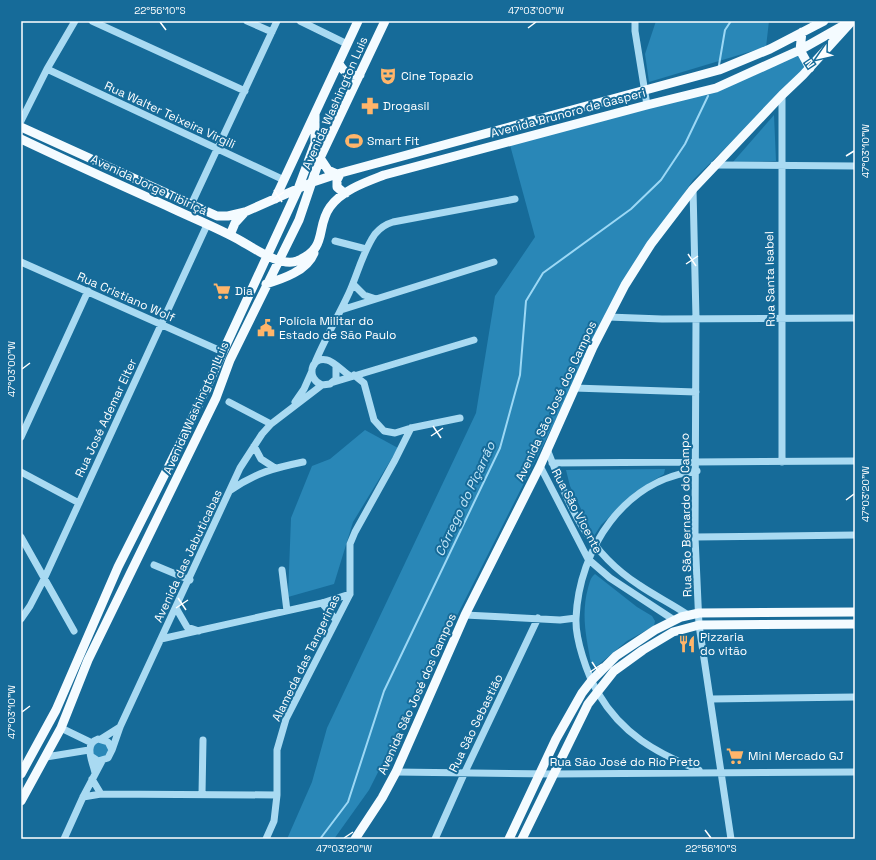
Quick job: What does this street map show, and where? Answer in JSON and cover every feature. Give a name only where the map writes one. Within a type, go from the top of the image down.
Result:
[{"type":"main road","name":"Avenida Washington Luis","points":[[22,770],[44,734],[118,567],[185,434],[266,255],[298,189],[315,142],[315,114],[358,21]]},
{"type":"main road","name":"Avenida Washington Luis","points":[[21,801],[25,784],[46,757],[61,728],[88,660],[216,398],[230,360],[266,284],[280,261],[299,220],[320,158],[385,21]]},
{"type":"main road","name":"Avenida Brunoro de Gasperi","points":[[275,199],[313,182],[390,158],[590,106],[719,70],[770,49],[824,21]]},
{"type":"main road","name":"Avenida Brunoro de Gasperi","points":[[266,284],[280,280],[301,268],[313,256],[319,243],[330,207],[346,193],[384,175],[716,88],[800,50],[851,21]]},
{"type":"main road","name":"Avenida São José dos Campos","points":[[354,839],[382,798],[396,772],[465,615],[540,466],[574,388],[608,317],[651,244],[693,189],[810,68],[851,21]]},
{"type":"main road","points":[[802,32],[800,50],[810,68]]},
{"type":"main road","points":[[339,64],[347,74],[354,76],[360,74]]},
{"type":"main road","points":[[275,199],[315,114]]},
{"type":"main road","name":"Avenida Jorge Tibiriçá","points":[[21,127],[217,216],[228,216],[245,212],[275,199]]},
{"type":"main road","name":"Avenida Jorge Tibiriçá","points":[[21,139],[230,235],[266,255]]},
{"type":"main road","points":[[320,158],[328,170],[338,174],[337,187],[346,193]]},
{"type":"main road","points":[[286,247],[299,208],[297,203],[292,201]]},
{"type":"main road","points":[[230,235],[235,223],[245,212]]},
{"type":"main road","points":[[266,255],[287,264],[298,261],[316,248]]},
{"type":"main road","points":[[509,839],[572,710],[592,680],[604,667],[632,644],[674,620],[699,613],[855,612]]},
{"type":"main road","points":[[522,839],[577,723],[597,691],[614,671],[643,650],[674,632],[699,625],[855,624]]},
{"type":"main road","points":[[44,734],[54,727],[61,728]]},
{"type":"street","points":[[21,121],[47,69],[75,21]]},
{"type":"street","points":[[92,21],[245,91]]},
{"type":"street","points":[[247,21],[272,32]]},
{"type":"street","points":[[191,205],[277,21]]},
{"type":"street","points":[[300,21],[347,44]]},
{"type":"street","points":[[635,21],[643,90],[647,105]]},
{"type":"street","name":"Rua Walter Teixeira Virgili","points":[[47,69],[284,180]]},
{"type":"street","name":"Rua Santa Isabel","points":[[782,96],[780,166],[782,462]]},
{"type":"street","points":[[714,166],[855,166]]},
{"type":"street","name":"Rua São Bernardo do Campo","points":[[693,189],[697,462],[695,537],[699,625],[712,699],[731,839]]},
{"type":"street","points":[[292,408],[304,389],[322,344],[341,310],[353,284],[366,249],[379,230],[393,222],[515,199]]},
{"type":"street","name":"Rua José Ademar Elter","points":[[21,619],[30,606],[44,579],[207,225]]},
{"type":"street","points":[[335,241],[366,249]]},
{"type":"street","name":"Rua Cristiano Wolf","points":[[21,262],[223,352]]},
{"type":"street","points":[[341,310],[494,262]]},
{"type":"street","points":[[353,284],[364,295],[376,299]]},
{"type":"street","points":[[21,437],[88,292]]},
{"type":"street","points":[[608,317],[782,319],[855,318]]},
{"type":"street","points":[[329,360],[321,360],[313,368],[314,380],[322,386],[369,370],[474,340]]},
{"type":"street","points":[[322,344],[329,360],[336,367],[364,383]]},
{"type":"street","points":[[334,382],[337,375],[336,367]]},
{"type":"street","points":[[369,370],[364,383],[374,420],[384,431],[395,433],[411,428],[460,418]]},
{"type":"street","name":"Avenida das Jabuticabas","points":[[112,750],[120,726],[190,580],[240,468],[270,424],[322,386]]},
{"type":"street","points":[[574,388],[696,392]]},
{"type":"street","points":[[229,402],[270,424]]},
{"type":"street","name":"Alameda das Tangerinas","points":[[266,839],[274,820],[277,795],[277,750],[286,719],[350,594],[350,544],[352,538],[411,428]]},
{"type":"street","points":[[254,446],[262,459],[275,468]]},
{"type":"street","name":"Rua São Vicente","points":[[547,449],[579,523],[594,546],[608,562],[638,585],[688,615]]},
{"type":"street","points":[[552,463],[855,461]]},
{"type":"street","points":[[231,490],[248,478],[275,468],[303,462]]},
{"type":"street","name":"Rua São Vicente","points":[[540,466],[588,559],[610,578],[674,620]]},
{"type":"street","points":[[697,471],[679,473],[664,479],[629,502],[612,520],[594,546],[588,559],[581,584],[576,618],[581,650],[592,680],[597,691],[615,717],[637,739],[679,762],[703,772]]},
{"type":"street","points":[[21,472],[79,503]]},
{"type":"street","points":[[695,537],[855,535]]},
{"type":"street","points":[[21,537],[74,631]]},
{"type":"street","points":[[154,565],[190,580]]},
{"type":"street","points":[[282,570],[287,611]]},
{"type":"street","points":[[161,639],[322,603],[350,594]]},
{"type":"street","points":[[322,603],[336,620]]},
{"type":"street","points":[[176,608],[187,626],[200,631]]},
{"type":"street","points":[[465,615],[560,620],[576,618]]},
{"type":"street","name":"Rua São Sebastião","points":[[435,839],[538,618]]},
{"type":"street","points":[[712,699],[855,697]]},
{"type":"street","points":[[46,757],[90,746],[120,726]]},
{"type":"street","points":[[61,728],[90,746],[93,776],[101,794]]},
{"type":"street","points":[[65,838],[93,776],[102,761],[110,756],[112,750],[108,742],[101,739]]},
{"type":"street","points":[[202,740],[202,794]]},
{"type":"street","points":[[92,757],[102,761]]},
{"type":"street","name":"Rua São José do Rio Preto","points":[[396,772],[464,774],[855,772]]},
{"type":"street","points":[[83,797],[101,794],[277,795]]},
{"type":"shaded area","points":[[656,21],[769,21],[766,47],[649,82],[645,54]]},
{"type":"shaded area","points":[[799,54],[806,68],[693,180],[625,283],[369,790],[334,839],[287,839],[312,782],[327,728],[476,413],[495,296],[535,237],[510,145],[723,89]]},
{"type":"shaded area","points":[[774,115],[776,161],[733,162]]},
{"type":"shaded area","points":[[365,430],[398,448],[353,522],[334,584],[288,597],[291,518],[312,466],[330,459]]},
{"type":"shaded area","points":[[665,469],[664,474],[635,492],[601,525],[594,536],[570,486],[566,470]]},
{"type":"shaded area","points":[[595,574],[637,607],[652,616],[655,621],[654,626],[627,641],[597,666],[591,663],[586,635],[585,616],[588,588],[591,579]]},
{"type":"shaded area","points":[[100,740],[109,745],[110,751],[105,758],[98,759],[93,757],[93,744]]},
{"type":"waterway","name":"Córrego do Piçarrão","points":[[719,65],[725,30],[731,21]]},
{"type":"waterway","name":"Córrego do Piçarrão","points":[[320,839],[348,802],[384,691],[500,448],[520,375],[526,301],[543,273],[631,209],[661,180],[685,144],[708,96]]},
{"type":"place","name":"Cine Topazio","points":[[388,76]]},
{"type":"place","name":"Drogasil","points":[[370,106]]},
{"type":"place","name":"Smart Fit","points":[[354,141]]},
{"type":"place","name":"Dia","points":[[222,291]]},
{"type":"place","name":"Polícia Militar do Estado de São Paulo","points":[[266,328]]},
{"type":"place","name":"Pizzaria do vitão","points":[[687,644]]},
{"type":"place","name":"Mini Mercado GJ","points":[[735,756]]}]
